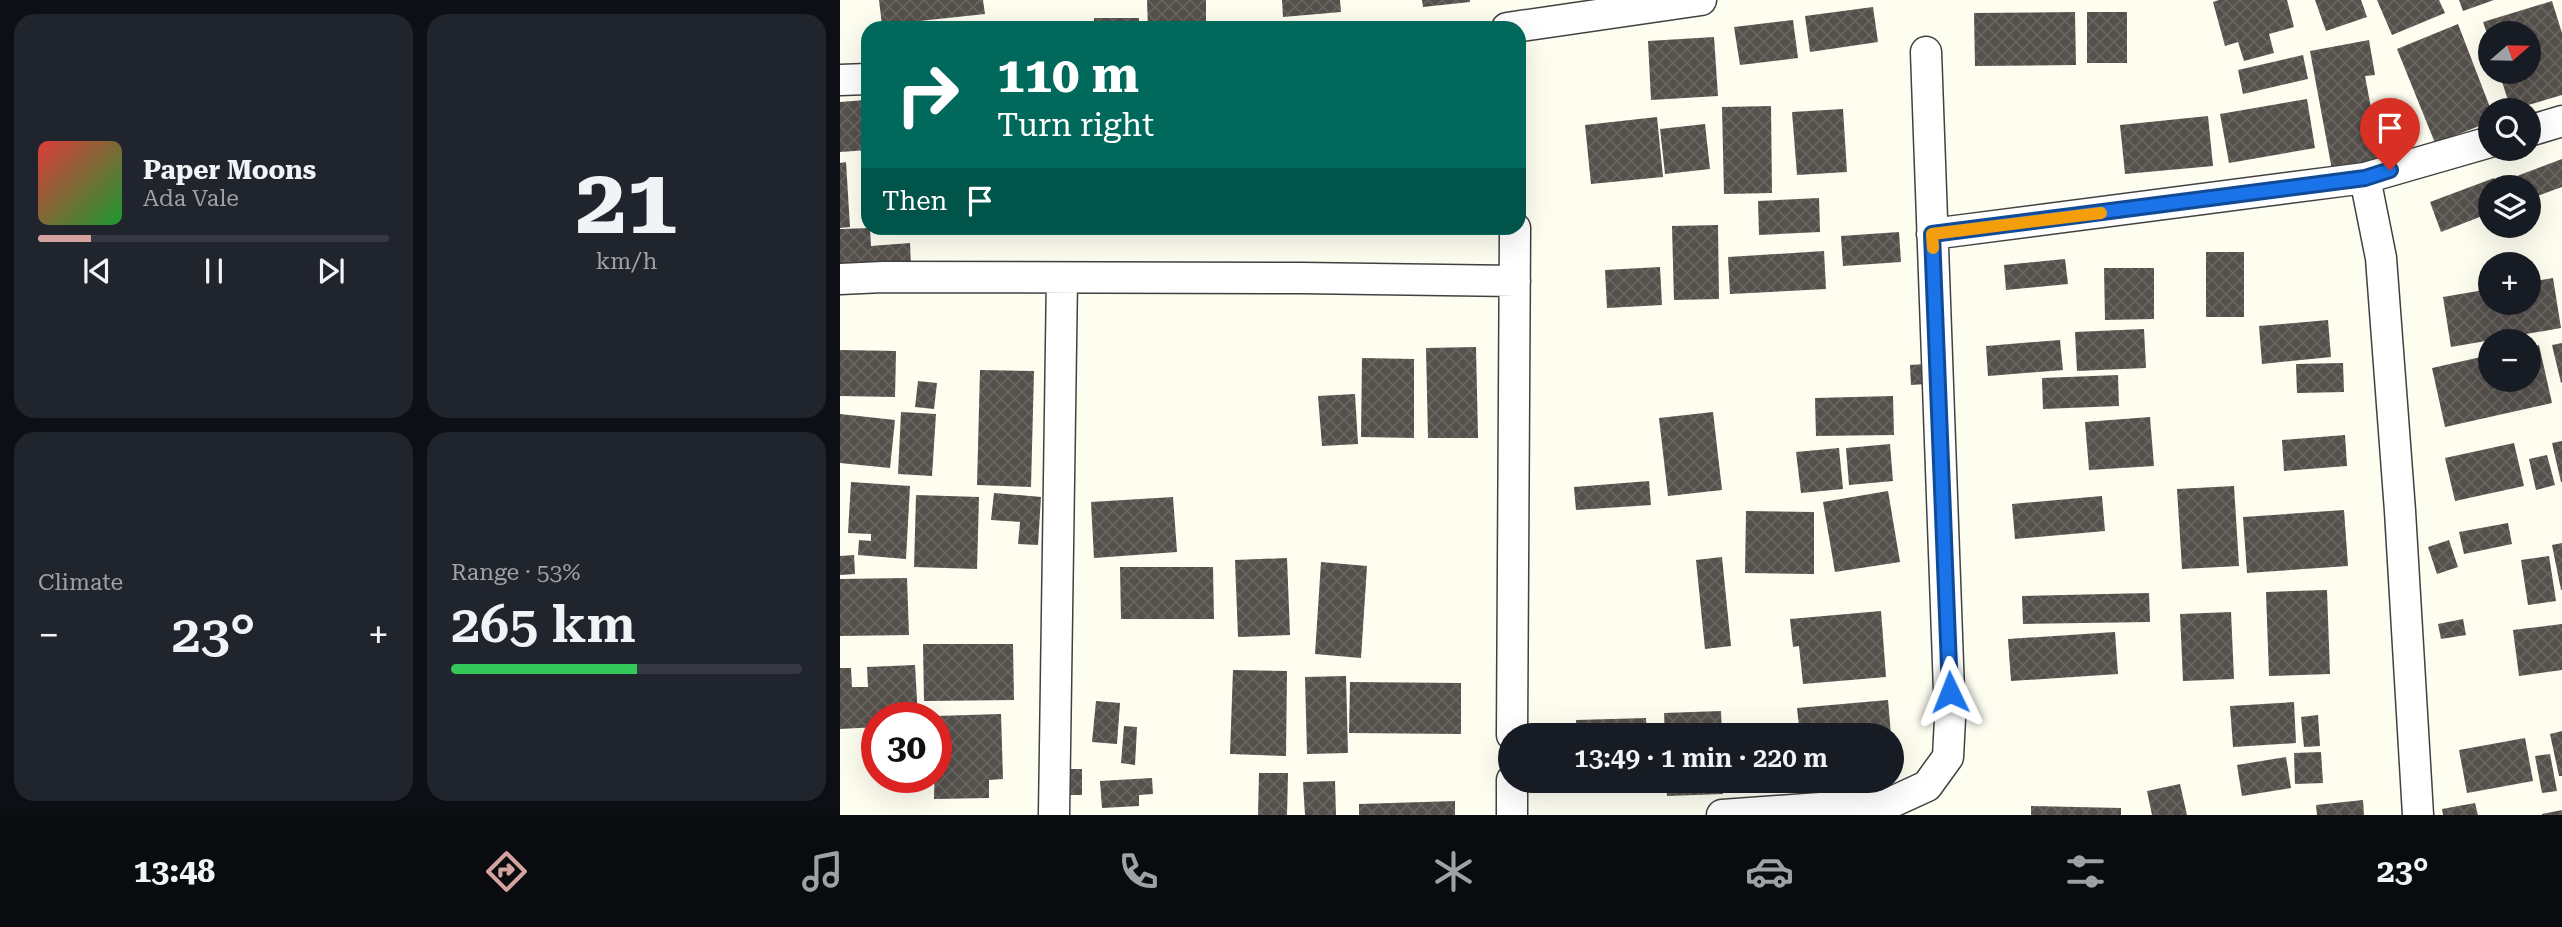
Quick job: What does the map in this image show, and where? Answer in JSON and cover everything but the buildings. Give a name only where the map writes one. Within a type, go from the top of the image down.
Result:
[{"type":"street","points":[[1526,25],[1701,0]]},
{"type":"street","points":[[1722,815],[1890,803],[1927,786],[1948,757],[1951,719],[1926,52]]},
{"type":"street","points":[[840,80],[861,79]]},
{"type":"street","points":[[2541,127],[2562,121]]},
{"type":"street","points":[[1932,234],[2365,178],[2478,145]]},
{"type":"street","points":[[2365,178],[2381,258],[2418,815]]},
{"type":"street","points":[[1513,723],[1515,235]]},
{"type":"street","points":[[1054,815],[1062,278]]},
{"type":"street","points":[[840,279],[1288,278],[1514,281]]},
{"type":"street","points":[[1512,793],[1512,815]]},
{"type":"slow traffic","points":[[1933,248],[1932,234],[2101,213]]},
{"type":"route","points":[[1950,692],[1932,234],[2365,178],[2390,170]]}]
